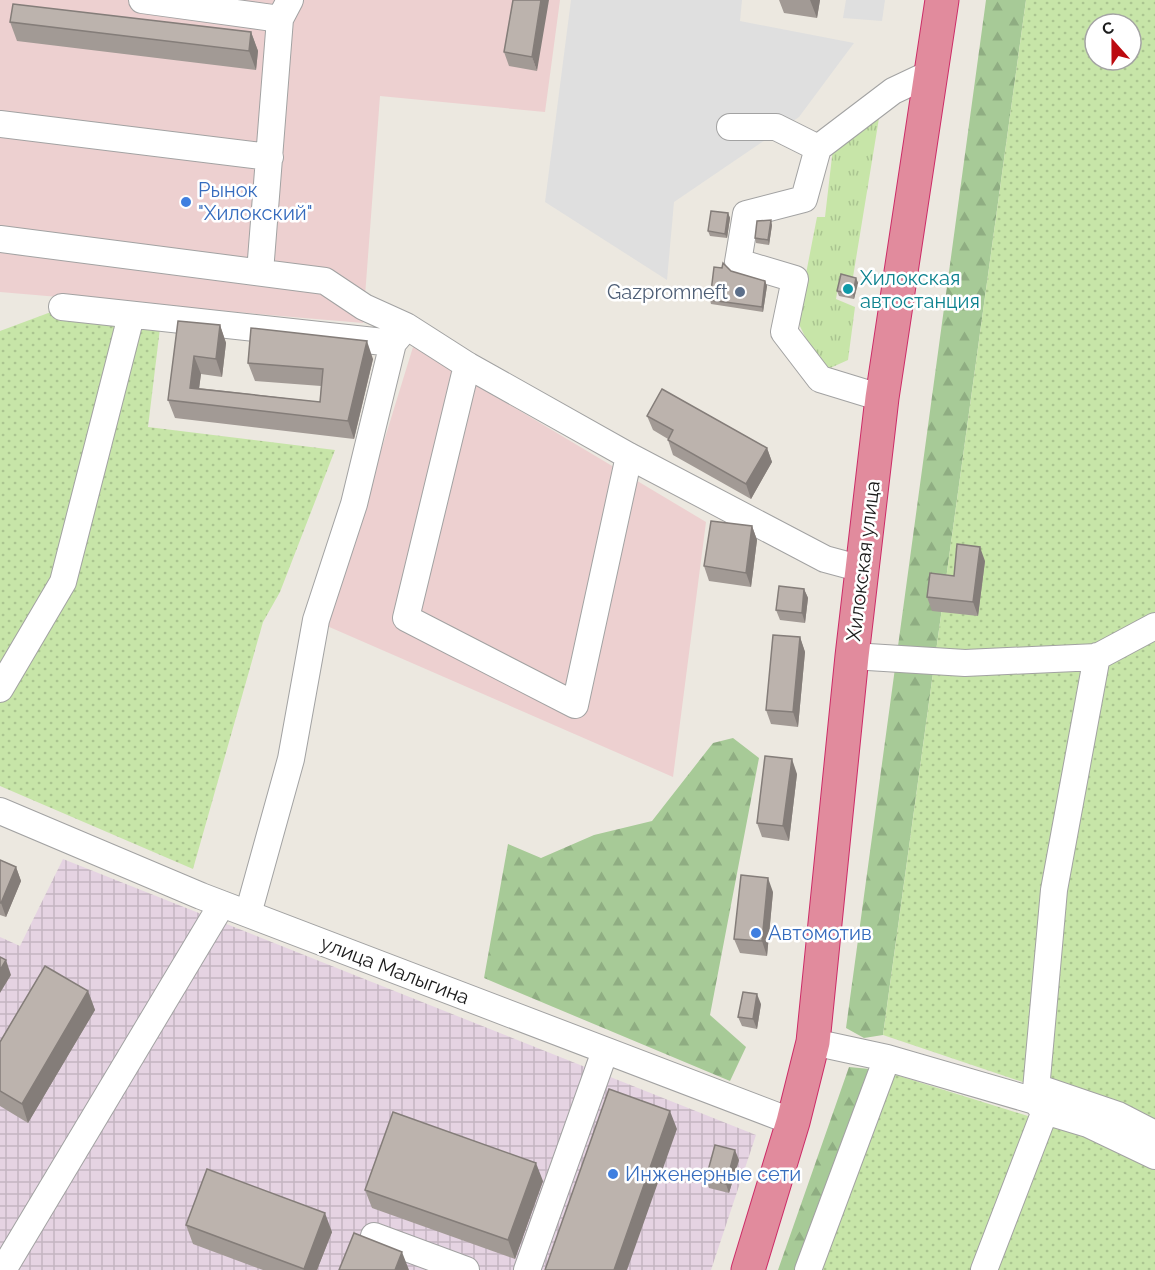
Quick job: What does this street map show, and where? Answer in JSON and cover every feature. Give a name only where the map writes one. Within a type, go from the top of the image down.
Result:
[{"type":"highway","name":"Хилокская улица","points":[[748,1270],[793,1122],[813,1042],[852,656],[882,398],[929,74],[942,0]]},
{"type":"street","points":[[142,0],[285,10],[260,273]]},
{"type":"street","points":[[882,398],[820,380],[784,332],[795,279],[738,262],[746,214],[804,200],[818,148],[893,91],[929,74]]},
{"type":"street","points":[[0,124],[270,157]]},
{"type":"street","points":[[730,127],[776,127],[818,148]]},
{"type":"street","points":[[0,239],[325,281],[400,335],[467,365],[629,456],[825,559],[862,569]]},
{"type":"street","points":[[62,307],[131,316],[400,335]]},
{"type":"street","points":[[0,689],[63,582],[131,316]]},
{"type":"street","points":[[248,914],[291,759],[316,620],[354,504],[400,335]]},
{"type":"street","points":[[467,365],[406,618],[575,705],[629,456]]},
{"type":"street","points":[[852,656],[965,663],[1097,656],[1155,626]]},
{"type":"street","points":[[984,1270],[1038,1100],[1054,890],[1097,656]]},
{"type":"street","name":"улица Малыгина","points":[[0,811],[222,904],[793,1122]]},
{"type":"street","points":[[3,1270],[222,904]]},
{"type":"street","points":[[813,1042],[887,1058],[1038,1100],[1118,1115],[1155,1134]]},
{"type":"street","points":[[527,1270],[605,1051]]},
{"type":"street","points":[[808,1270],[887,1058]]},
{"type":"street","points":[[1038,1100],[1155,1156]]},
{"type":"street","points":[[374,1236],[466,1270]]},
{"type":"shaded area","name":"Рынок \"Хилокский\"","points":[[0,0],[560,0],[545,112],[380,96],[363,323],[0,292]]},
{"type":"shaded area","points":[[571,0],[742,0],[740,21],[854,43],[799,117],[674,202],[667,280],[545,202]]},
{"type":"shaded area","points":[[846,0],[885,0],[882,21],[843,18]]},
{"type":"shaded area","points":[[413,347],[706,522],[673,777],[327,626]]},
{"type":"shaded area","points":[[63,859],[756,1135],[711,1270],[0,1270],[0,937],[20,946]]},
{"type":"green space","points":[[986,0],[1026,0],[883,1035],[864,1038],[846,1028]]},
{"type":"green space","points":[[1026,0],[1155,0],[1155,1143],[1079,1101],[883,1035]]},
{"type":"green space","points":[[880,112],[853,277],[840,276],[836,299],[855,307],[848,360],[828,369],[818,364],[797,320],[817,217],[825,217],[833,148],[860,132]]},
{"type":"green space","points":[[51,312],[160,328],[148,427],[335,450],[280,592],[263,622],[193,869],[0,786],[0,331]]},
{"type":"green space","points":[[733,738],[759,758],[710,1015],[746,1047],[730,1081],[484,978],[508,844],[541,858],[594,835],[652,821],[713,743]]},
{"type":"green space","points":[[849,1067],[880,1070],[805,1270],[778,1270]]},
{"type":"green space","points":[[880,1070],[1063,1127],[1155,1167],[1155,1270],[805,1270]]},
{"type":"building","points":[[513,0],[541,0],[532,57],[504,52]]},
{"type":"building","points":[[13,4],[251,32],[249,51],[10,22]]},
{"type":"building","points":[[711,211],[728,213],[725,234],[708,231]]},
{"type":"building","points":[[771,220],[768,240],[755,238],[757,221]]},
{"type":"building","name":"Gazpromneft","points":[[723,263],[731,271],[765,281],[762,307],[710,300],[714,267],[722,268]]},
{"type":"building","points":[[841,274],[856,278],[853,294],[837,291]]},
{"type":"building","points":[[178,321],[220,325],[216,359],[194,356],[190,388],[320,402],[323,369],[248,363],[251,328],[367,341],[348,421],[168,400]]},
{"type":"building","points":[[662,389],[767,448],[746,484],[668,440],[673,430],[647,416]]},
{"type":"building","points":[[711,521],[752,526],[746,573],[704,566]]},
{"type":"building","points":[[957,544],[980,547],[973,602],[927,597],[930,573],[954,576]]},
{"type":"building","points":[[779,586],[804,589],[802,613],[776,610]]},
{"type":"building","points":[[773,635],[800,637],[793,712],[766,710]]},
{"type":"building","points":[[765,756],[792,759],[783,826],[757,823]]},
{"type":"building","points":[[0,860],[16,867],[1,903],[0,903]]},
{"type":"building","points":[[741,875],[768,878],[762,941],[734,939]]},
{"type":"building","points":[[0,957],[6,960],[0,970]]},
{"type":"building","points":[[45,966],[88,991],[22,1104],[0,1091],[0,1042]]},
{"type":"building","points":[[743,992],[757,994],[753,1019],[738,1017]]},
{"type":"building","points":[[609,1089],[670,1111],[614,1270],[545,1270]]},
{"type":"building","points":[[393,1112],[536,1163],[508,1240],[365,1190]]},
{"type":"building","points":[[715,1145],[735,1150],[726,1184],[706,1178]]},
{"type":"building","points":[[207,1169],[325,1213],[304,1269],[186,1225]]},
{"type":"building","points":[[354,1233],[402,1252],[395,1270],[339,1270]]},
{"type":"place","name":"Рынок \"Хилокский\"","points":[[186,202]]},
{"type":"place","name":"Хилокская автостанция","points":[[848,289]]},
{"type":"place","name":"Gazpromneft","points":[[740,292]]},
{"type":"place","name":"Автомотив","points":[[756,933]]},
{"type":"place","name":"Инженерные сети","points":[[613,1174]]}]
